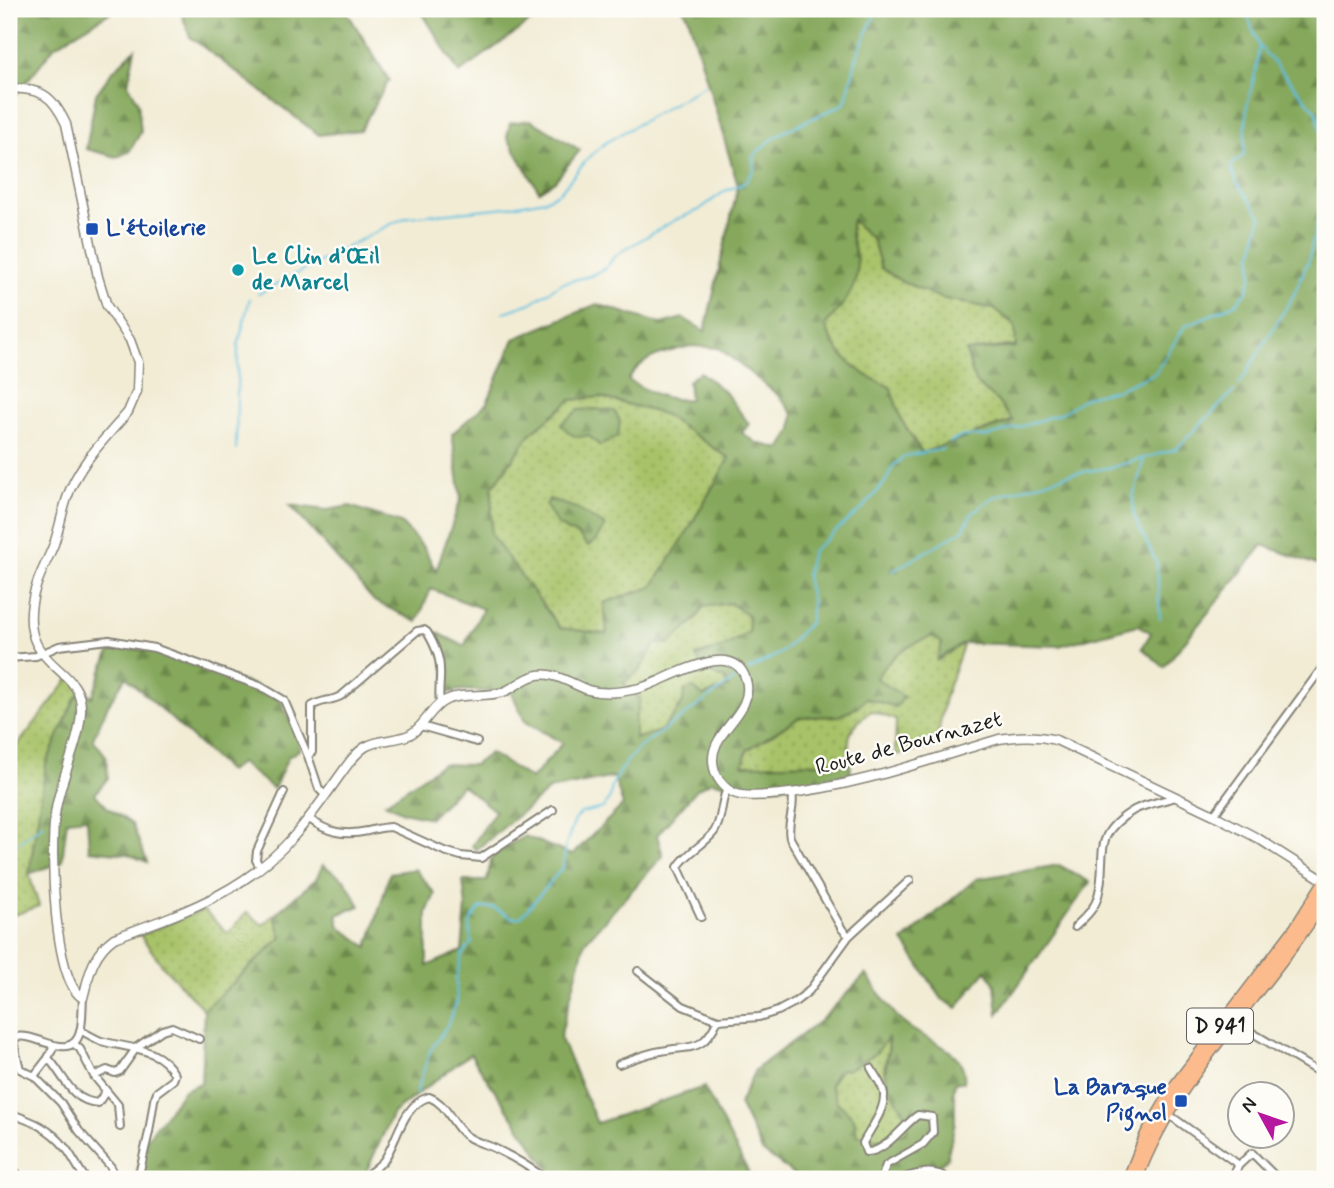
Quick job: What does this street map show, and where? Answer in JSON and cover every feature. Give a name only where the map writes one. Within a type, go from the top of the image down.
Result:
[{"type":"main road","name":"D 941","points":[[1231,1019],[1296,928],[1325,880]]},
{"type":"main road","name":"D 941","points":[[1137,1179],[1180,1079],[1325,899]]},
{"type":"main road","name":"D 941","points":[[1128,1179],[1146,1134],[1164,1112]]},
{"type":"main road","points":[[9,1167],[20,1179]]},
{"type":"street","points":[[9,88],[30,88],[51,98],[59,108],[66,124],[98,277],[107,306],[130,340],[138,362],[134,401],[79,471],[67,497],[58,531],[31,605],[31,632],[41,653],[76,687],[81,699],[78,731],[57,804],[53,841],[61,957],[69,983],[83,998]]},
{"type":"street","points":[[308,756],[312,752],[314,738],[312,706],[333,700],[350,689],[417,631],[424,630],[431,639],[439,660],[440,703]]},
{"type":"street","points":[[9,658],[36,656],[59,646],[109,640],[154,648],[260,686],[284,700],[319,789],[325,795]]},
{"type":"street","points":[[112,1179],[111,1167],[79,1131],[48,1087],[20,1069],[10,1037],[28,1037],[54,1046],[68,1046],[73,1043],[80,1030],[83,998],[93,962],[106,944],[114,938],[206,903],[230,890],[290,841],[363,748],[410,734],[421,726],[440,703],[458,696],[503,692],[535,676],[553,675],[589,690],[604,693],[652,685],[714,660],[727,661],[743,672],[746,680],[746,701],[721,735],[713,758],[719,779],[727,789],[718,824],[712,834],[685,856],[678,867],[701,917]]},
{"type":"street","points":[[1214,816],[1325,664]]},
{"type":"street","points":[[421,726],[477,742]]},
{"type":"street","name":"Route de Bournazet","points":[[727,789],[744,796],[792,793],[845,783],[999,739],[1040,736],[1056,740],[1214,816],[1259,839],[1325,880]]},
{"type":"street","points":[[260,867],[256,860],[257,851],[284,792]]},
{"type":"street","points":[[792,793],[794,803],[788,830],[790,838],[842,929],[849,936]]},
{"type":"street","points":[[1075,927],[1090,912],[1098,897],[1105,836],[1135,809],[1176,797]]},
{"type":"street","points":[[308,818],[338,834],[391,827],[444,850],[474,858],[488,854],[553,810]]},
{"type":"street","points":[[638,971],[682,1006],[718,1020],[759,1017],[778,1012],[795,1002],[817,981],[849,936],[910,880]]},
{"type":"street","points":[[1231,1019],[1325,1076]]},
{"type":"street","points":[[619,1064],[652,1052],[695,1047],[705,1041],[718,1020]]},
{"type":"street","points":[[80,1030],[97,1040],[130,1048],[172,1027],[199,1039]]},
{"type":"street","points":[[73,1043],[80,1049],[94,1076],[118,1104],[120,1127]]},
{"type":"street","points":[[34,1076],[54,1046]]},
{"type":"street","points":[[94,1076],[107,1070],[115,1073],[120,1071],[137,1046]]},
{"type":"street","points":[[137,1046],[163,1059],[175,1075],[173,1080],[157,1092],[154,1100],[138,1179]]},
{"type":"street","points":[[48,1058],[63,1075],[67,1087],[84,1101],[98,1103],[106,1091]]},
{"type":"street","points":[[870,1068],[882,1087],[884,1096],[880,1112],[863,1143],[866,1152],[871,1152],[891,1140],[918,1115],[932,1117],[933,1124],[933,1132],[923,1144],[886,1166],[882,1178],[884,1179]]},
{"type":"street","points":[[367,1175],[384,1160],[396,1133],[414,1105],[429,1097],[438,1100],[465,1136],[494,1148],[546,1179]]},
{"type":"street","points":[[1164,1112],[1239,1166]]},
{"type":"street","points":[[9,1113],[37,1123],[51,1132],[66,1148],[86,1179]]},
{"type":"street","points":[[1231,1179],[1252,1153],[1273,1174]]},
{"type":"street","points":[[901,1179],[917,1173],[933,1172],[941,1173],[948,1179]]},
{"type":"green space","points":[[9,9],[116,9],[55,46],[9,104]]},
{"type":"green space","points":[[180,9],[348,9],[347,12],[389,80],[360,130],[319,135],[190,37]]},
{"type":"green space","points":[[420,9],[548,9],[459,73]]},
{"type":"green space","points":[[683,9],[1325,9],[1325,568],[1263,545],[1164,667],[1142,648],[1151,633],[1138,625],[1059,646],[964,643],[937,660],[942,643],[933,636],[900,652],[876,678],[904,697],[896,707],[866,698],[858,707],[839,716],[800,717],[747,750],[743,765],[850,762],[851,773],[764,788],[712,781],[697,789],[657,835],[663,856],[585,942],[560,1037],[597,1123],[704,1087],[752,1179],[555,1179],[470,1054],[393,1113],[363,1179],[135,1179],[146,1140],[184,1090],[201,1083],[204,1010],[282,937],[274,915],[316,879],[323,865],[345,880],[360,906],[337,915],[340,927],[368,947],[390,873],[415,869],[435,894],[427,912],[427,966],[462,951],[466,907],[463,881],[487,881],[491,859],[506,846],[525,836],[572,855],[623,805],[614,777],[549,790],[476,850],[472,846],[495,811],[462,785],[430,818],[403,812],[385,803],[442,764],[474,765],[490,753],[531,779],[563,743],[525,722],[512,693],[461,690],[446,693],[444,662],[434,631],[464,646],[483,609],[431,589],[417,622],[374,601],[290,505],[327,510],[350,506],[401,523],[424,548],[436,571],[461,498],[452,434],[487,403],[514,339],[597,304],[661,324],[683,318],[705,331],[738,186],[688,16]],"holes":[[[852,220],[873,240],[881,268],[901,281],[941,298],[994,309],[1015,325],[1016,347],[966,351],[975,382],[997,401],[1013,421],[922,453],[902,421],[890,387],[850,363],[835,346],[825,325],[846,300],[854,285],[857,262]],[[691,346],[719,348],[779,396],[793,414],[792,430],[780,449],[757,443],[742,433],[749,424],[725,392],[700,372],[688,381],[690,399],[666,397],[628,380],[640,365],[663,353]],[[600,397],[663,414],[729,458],[685,536],[652,587],[604,603],[607,634],[560,628],[491,535],[492,488],[531,433],[571,400]],[[730,603],[748,615],[749,632],[724,647],[696,656],[703,669],[725,679],[728,687],[703,696],[694,688],[684,690],[683,703],[661,731],[635,739],[635,719],[640,699],[623,683],[640,670],[655,644],[670,644],[703,607]]]},
{"type":"green space","points":[[135,49],[128,84],[138,102],[141,132],[129,152],[117,157],[86,149],[96,94],[112,72]]},
{"type":"green space","points":[[531,120],[580,150],[555,181],[539,191],[507,137],[510,123]]},
{"type":"green space","points":[[852,220],[873,240],[881,268],[901,281],[941,298],[994,309],[1015,325],[1016,347],[966,352],[975,382],[997,401],[1013,420],[922,453],[902,421],[890,387],[859,370],[843,355],[825,325],[846,299],[854,284],[857,262],[851,233]]},
{"type":"green space","points":[[600,397],[663,414],[729,458],[685,536],[652,587],[604,603],[607,635],[560,628],[491,536],[492,488],[531,433],[571,400]]},
{"type":"green space","points":[[579,410],[614,411],[620,421],[618,436],[600,446],[588,435],[573,435],[561,424]]},
{"type":"green space","points":[[549,499],[575,508],[605,526],[595,541],[588,546],[577,534],[557,524],[546,506]]},
{"type":"green space","points":[[730,603],[748,615],[749,632],[724,647],[696,656],[703,669],[725,679],[728,687],[683,703],[661,731],[634,739],[640,699],[622,683],[640,670],[655,644],[670,644],[703,607]]},
{"type":"green space","points":[[933,636],[942,643],[938,660],[964,643],[945,697],[936,746],[895,755],[896,720],[871,711],[853,727],[849,738],[850,762],[742,766],[747,750],[800,717],[839,716],[876,678],[889,659],[912,643]]},
{"type":"green space","points":[[112,645],[156,652],[261,688],[281,701],[299,741],[299,750],[288,757],[274,789],[240,763],[229,772],[126,677],[108,705],[93,739],[106,756],[108,778],[95,794],[107,807],[132,824],[147,862],[128,854],[89,850],[87,818],[67,820],[62,862],[29,874],[46,764],[75,698],[85,689],[92,697]]},
{"type":"green space","points":[[72,675],[85,689],[75,698],[29,874],[39,906],[9,917],[9,749],[13,751]]},
{"type":"green space","points":[[1059,865],[1090,882],[998,1014],[995,985],[986,970],[957,1008],[942,999],[903,941],[976,879]]},
{"type":"green space","points":[[203,910],[228,933],[247,912],[263,925],[274,915],[282,936],[204,1010],[163,966],[140,935]]},
{"type":"green space","points":[[866,974],[906,1025],[945,1048],[960,1062],[964,1071],[964,1082],[955,1082],[955,1123],[947,1158],[925,1179],[800,1179],[762,1151],[739,1104],[755,1070],[820,1021]],"holes":[[[888,1038],[887,1082],[906,1116],[907,1132],[880,1139],[857,1135],[854,1118],[837,1102],[830,1084],[841,1069],[847,1070],[876,1053]]]},
{"type":"green space","points":[[888,1038],[884,1071],[904,1111],[908,1132],[880,1139],[857,1135],[854,1118],[837,1102],[830,1084],[841,1068],[847,1070],[876,1053]]},
{"type":"waterway","points":[[502,313],[531,303],[562,283],[590,276],[606,268],[622,251],[675,220],[699,210],[725,191],[745,183],[754,170],[753,157],[774,138],[845,103],[858,53],[877,9]]},
{"type":"waterway","points":[[950,442],[963,436],[986,437],[1062,413],[1086,397],[1119,389],[1155,373],[1185,326],[1235,304],[1247,291],[1261,216],[1237,183],[1231,168],[1233,163],[1244,156],[1247,105],[1259,46],[1248,12]]},
{"type":"waterway","points":[[1260,47],[1316,111],[1325,146]]},
{"type":"waterway","points":[[258,294],[408,217],[507,207],[545,200],[560,192],[589,157],[605,143],[705,85]]},
{"type":"waterway","points":[[1239,385],[1293,296],[1308,262],[1325,190]]},
{"type":"waterway","points":[[236,450],[238,346],[250,298]]},
{"type":"waterway","points":[[893,571],[963,530],[972,513],[993,497],[1071,474],[1113,467],[1176,449],[1234,391]]},
{"type":"waterway","points":[[749,670],[782,652],[810,622],[812,603],[806,577],[812,551],[861,510],[887,480],[893,466],[905,456],[943,449]]},
{"type":"waterway","points":[[1144,459],[1133,498],[1134,516],[1157,564],[1160,619]]},
{"type":"waterway","points":[[416,1094],[430,1051],[448,1024],[457,1002],[456,979],[462,955],[472,942],[470,923],[474,916],[481,908],[494,908],[513,918],[521,917],[563,867],[566,844],[575,820],[581,813],[603,808],[610,798],[612,785],[626,762],[640,747],[738,677]]},
{"type":"waterway","points":[[9,850],[43,824]]},
{"type":"place","name":"L'étoilerie","points":[[92,229]]},
{"type":"place","name":"Le Clin d’Œil de Marcel","points":[[238,270]]},
{"type":"place","name":"La Baraque Pignol","points":[[1181,1101]]}]
